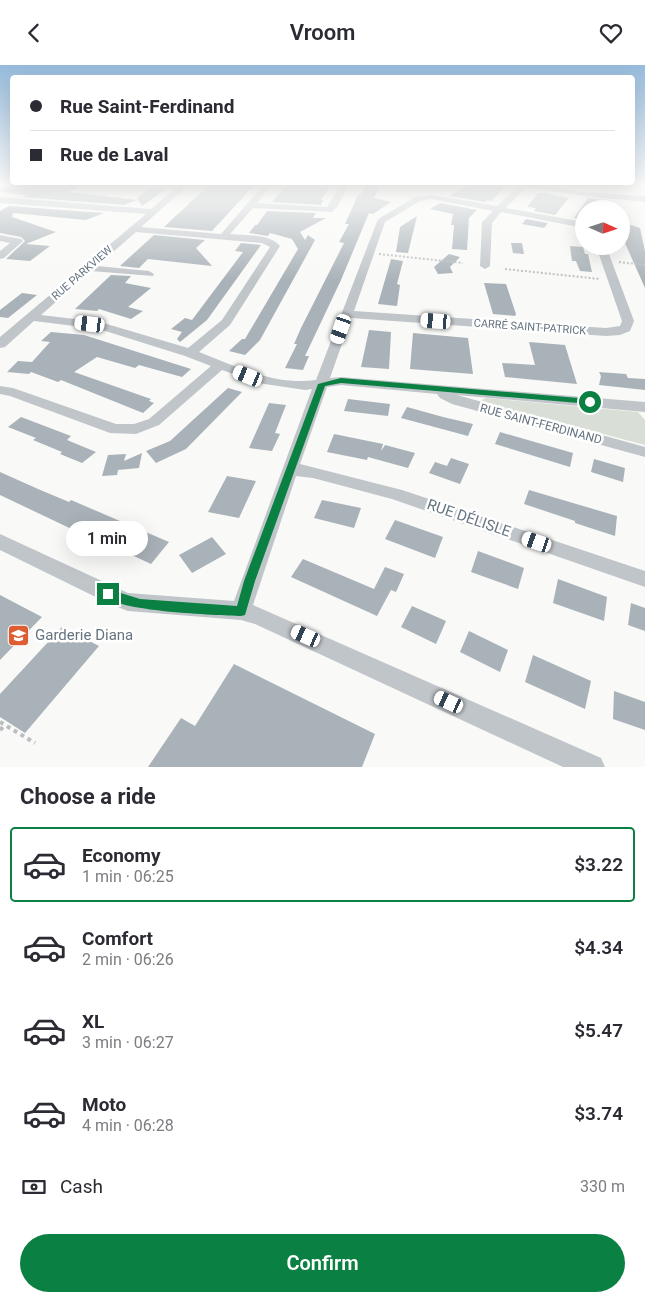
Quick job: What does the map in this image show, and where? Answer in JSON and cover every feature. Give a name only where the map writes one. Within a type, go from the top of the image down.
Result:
[{"type":"street","name":"RUE PARKVIEW","points":[[0,344],[148,216]]},
{"type":"street","points":[[223,237],[241,216]]},
{"type":"street","points":[[241,611],[250,581],[378,226],[388,216]]},
{"type":"street","points":[[485,266],[487,222],[492,216]]},
{"type":"street","points":[[534,216],[575,223]]},
{"type":"street","points":[[132,229],[267,241],[274,245],[275,248],[226,321],[190,353]]},
{"type":"street","points":[[0,238],[18,241],[0,256]]},
{"type":"street","name":"CARRÉ SAINT-PATRICK","points":[[346,314],[596,332],[620,331],[626,328],[628,321],[604,255]]},
{"type":"street","points":[[88,268],[149,274]]},
{"type":"street","name":"RUE SAINT-FERDINAND","points":[[31,317],[96,325],[190,353],[258,379],[306,386],[341,381],[645,407]]},
{"type":"street","points":[[0,390],[12,392],[110,427],[129,430],[143,428],[154,422],[220,365]]},
{"type":"street","name":"RUE SAINT-FERDINAND","points":[[443,389],[445,395],[457,401],[645,452]]},
{"type":"street","name":"RUE DÉLISLE","points":[[290,469],[313,472],[396,494],[645,579]]},
{"type":"street","points":[[0,541],[128,602],[241,611],[270,620],[592,767]]},
{"type":"path","points":[[375,254],[463,263]]},
{"type":"path","points":[[613,261],[645,265]]},
{"type":"path","points":[[505,269],[606,279]]},
{"type":"path","points":[[0,730],[3,722],[35,743]]},
{"type":"shaded area","points":[[486,398],[638,412],[645,420],[645,445],[485,403],[482,400]]},
{"type":"building","points":[[0,216],[12,216],[56,232],[26,244],[50,246],[30,261],[6,259],[25,241],[21,237],[0,233]]},
{"type":"building","points":[[42,216],[97,216],[86,220]]},
{"type":"building","points":[[176,216],[226,216],[212,231],[164,227]]},
{"type":"building","points":[[264,216],[314,216],[313,218],[326,218],[300,232],[305,240],[308,235],[315,240],[260,340],[245,355],[229,351],[242,339],[245,339],[298,249],[292,239],[270,233],[268,236],[249,233]]},
{"type":"building","points":[[349,216],[368,216],[341,280],[305,356],[309,356],[303,370],[285,368],[297,344],[294,344],[301,328],[344,243],[339,242],[349,224],[345,224]]},
{"type":"building","points":[[417,216],[408,253],[396,252],[400,227]]},
{"type":"building","points":[[453,216],[471,216],[469,218],[467,250],[452,249],[454,225],[451,225]]},
{"type":"building","points":[[526,219],[548,223],[544,228],[522,224]]},
{"type":"building","points":[[630,225],[640,228],[645,251],[645,288],[630,254]]},
{"type":"building","points":[[154,235],[205,240],[196,248],[212,266],[148,259],[139,268],[120,266]]},
{"type":"building","points":[[241,243],[261,245],[207,320],[180,342],[177,339],[182,332],[171,329],[185,318],[192,320],[243,252],[235,251]]},
{"type":"building","points":[[511,243],[522,243],[524,254],[513,253]]},
{"type":"building","points":[[570,246],[575,246],[575,255],[588,255],[592,272],[580,271],[576,261],[572,261]]},
{"type":"building","points":[[449,254],[460,257],[450,267],[453,273],[438,274],[434,267]]},
{"type":"building","points":[[391,259],[403,261],[397,284],[400,285],[397,306],[378,304]]},
{"type":"building","points":[[111,275],[131,276],[125,283],[151,288],[128,307],[143,311],[131,319],[99,309],[97,311],[75,309]]},
{"type":"building","points":[[484,283],[506,284],[516,314],[515,316],[493,314]]},
{"type":"building","points":[[22,293],[37,295],[8,318],[0,317],[0,310]]},
{"type":"building","points":[[369,330],[391,332],[389,369],[361,367]]},
{"type":"building","points":[[51,332],[84,335],[191,369],[182,377],[139,365],[135,368],[97,357],[74,372],[151,399],[149,401],[154,403],[143,413],[61,380],[58,382],[31,372],[29,374],[7,372],[18,361],[32,362],[50,342],[41,341]]},
{"type":"building","points":[[413,333],[468,338],[473,374],[410,369]]},
{"type":"building","points":[[529,342],[565,345],[577,384],[505,377],[502,363],[535,365]]},
{"type":"building","points":[[599,372],[626,374],[628,378],[645,379],[645,390],[599,385],[601,376]]},
{"type":"building","points":[[228,388],[242,392],[186,449],[156,463],[146,451],[170,441]]},
{"type":"building","points":[[348,399],[390,404],[388,416],[344,411]]},
{"type":"building","points":[[269,403],[286,405],[275,433],[280,434],[272,451],[249,448]]},
{"type":"building","points":[[407,407],[473,424],[468,436],[401,418]]},
{"type":"building","points":[[21,417],[71,436],[67,440],[96,452],[82,463],[60,454],[62,452],[33,440],[36,438],[8,427]]},
{"type":"building","points":[[500,432],[573,453],[570,467],[495,444]]},
{"type":"building","points":[[334,434],[383,444],[381,451],[385,445],[415,453],[408,468],[368,457],[367,460],[327,452]]},
{"type":"building","points":[[142,453],[139,468],[118,470],[117,475],[102,476],[108,455],[126,454],[124,461]]},
{"type":"building","points":[[451,458],[469,464],[460,484],[429,473],[435,462],[447,466]]},
{"type":"building","points":[[594,459],[625,468],[623,482],[591,472]]},
{"type":"building","points":[[0,472],[169,542],[151,564],[123,551],[125,549],[83,531],[80,533],[0,495]]},
{"type":"building","points":[[227,476],[256,481],[239,518],[208,512]]},
{"type":"building","points":[[529,490],[617,516],[615,536],[524,504]]},
{"type":"building","points":[[322,500],[361,508],[354,528],[314,518]]},
{"type":"building","points":[[395,520],[443,537],[435,558],[385,539]]},
{"type":"building","points":[[212,537],[226,554],[192,573],[179,555]]},
{"type":"building","points":[[478,551],[524,568],[518,589],[471,572]]},
{"type":"building","points":[[303,559],[374,589],[385,567],[404,574],[396,592],[391,590],[377,616],[291,577]]},
{"type":"building","points":[[558,579],[607,597],[604,621],[553,603]]},
{"type":"building","points":[[0,595],[42,617],[0,660]]},
{"type":"building","points":[[631,603],[645,608],[645,631],[628,625]]},
{"type":"building","points":[[412,606],[446,621],[436,644],[401,627]]},
{"type":"building","points":[[62,627],[99,646],[25,733],[0,717],[0,694]]},
{"type":"building","points":[[469,631],[508,650],[500,672],[460,652]]},
{"type":"building","points":[[533,655],[591,681],[585,709],[525,682]]},
{"type":"building","points":[[234,664],[375,734],[362,767],[148,767],[181,718],[195,726]]},
{"type":"building","points":[[614,691],[645,702],[645,730],[613,719]]},
{"type":"place","name":"Garderie Diana","points":[[19,635]]},
{"type":"route","points":[[108,594],[128,602],[140,604],[241,611],[321,384],[341,381],[590,402]]}]
